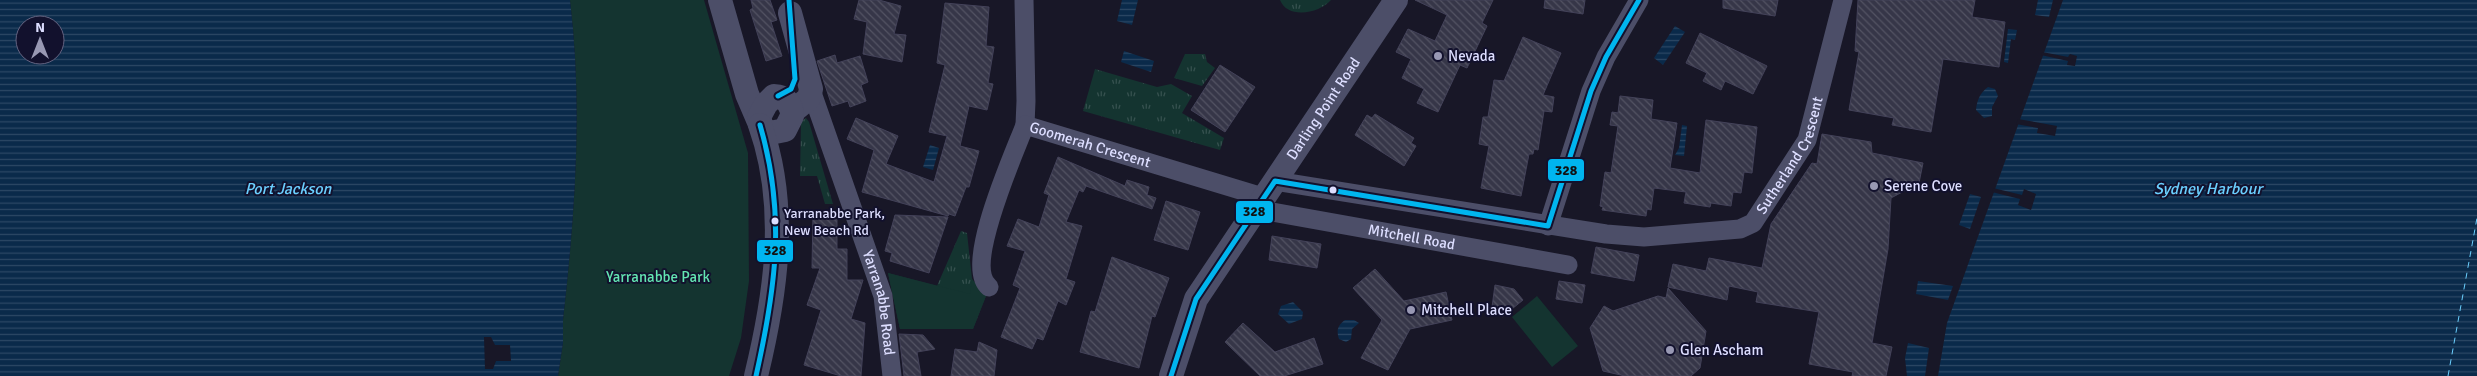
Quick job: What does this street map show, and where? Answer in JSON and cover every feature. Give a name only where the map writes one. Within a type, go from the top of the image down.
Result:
[{"type":"street","points":[[720,0],[747,94],[769,157],[776,210],[777,252],[774,290],[766,336],[756,376]]},
{"type":"street","points":[[1024,0],[1026,101],[1024,125]]},
{"type":"street","name":"Darling Point Road","points":[[1171,376],[1196,299],[1396,0]]},
{"type":"street","points":[[1548,226],[1591,91],[1606,57],[1639,0]]},
{"type":"street","name":"Sutherland Crescent","points":[[1264,196],[1644,237],[1740,229],[1753,223],[1807,140],[1843,0]]},
{"type":"street","name":"Yarranabbe Road","points":[[790,6],[790,101],[884,296],[892,376]]},
{"type":"street","points":[[731,36],[752,79],[767,93],[790,101]]},
{"type":"street","points":[[759,124],[761,111],[769,100],[790,101]]},
{"type":"street","points":[[759,124],[766,131],[775,133],[785,130],[790,101]]},
{"type":"street","points":[[776,210],[782,145],[790,101]]},
{"type":"street","name":"Goomerah Crescent","points":[[989,287],[981,273],[982,247],[1024,125],[1264,196]]},
{"type":"street","name":"Mitchell Road","points":[[1264,196],[1568,265]]},
{"type":"green space","name":"Yarranabbe Park","points":[[570,0],[704,0],[748,153],[749,281],[741,338],[729,376],[558,376],[563,343],[563,320],[576,160],[576,80]]},
{"type":"green space","points":[[1280,0],[1331,0],[1326,5],[1312,11],[1297,12],[1284,6]]},
{"type":"green space","points":[[1185,54],[1205,54],[1207,62],[1215,68],[1202,86],[1174,78]]},
{"type":"green space","points":[[1095,69],[1157,87],[1171,84],[1192,96],[1182,113],[1224,138],[1220,150],[1083,111]]},
{"type":"green space","points":[[806,118],[809,122],[833,204],[825,204],[817,176],[800,176],[801,122]]},
{"type":"green space","points":[[961,231],[967,233],[972,279],[986,296],[973,329],[900,329],[888,273],[937,286]]},
{"type":"green space","points":[[888,273],[970,294],[972,279],[986,296],[973,329],[900,329]]},
{"type":"green space","points":[[1537,296],[1578,346],[1552,367],[1512,317]]},
{"type":"water","name":"Port Jackson","points":[[0,0],[570,0],[576,80],[576,160],[563,320],[563,343],[558,376],[0,376]]},
{"type":"water","points":[[1122,0],[1138,0],[1132,25],[1117,21]]},
{"type":"water","points":[[2038,0],[2053,0],[2049,17],[2035,15]]},
{"type":"water","name":"Sydney Harbour","points":[[2063,0],[2477,0],[2477,376],[1938,376],[1947,323]]},
{"type":"water","points":[[1675,26],[1685,32],[1663,65],[1654,58]]},
{"type":"water","points":[[2008,29],[2017,30],[2015,40],[2011,39],[2008,63],[2004,62]]},
{"type":"water","points":[[1124,51],[1154,61],[1151,72],[1121,62]]},
{"type":"water","points":[[1988,87],[1995,89],[1998,96],[1992,107],[1992,116],[1984,118],[1976,110],[1979,97]]},
{"type":"water","points":[[1682,125],[1687,126],[1684,156],[1675,155],[1679,148]]},
{"type":"water","points":[[930,145],[939,148],[933,170],[923,167]]},
{"type":"water","points":[[1970,194],[1981,197],[1970,229],[1959,225]]},
{"type":"water","points":[[1918,281],[1953,286],[1948,300],[1916,294]]},
{"type":"water","points":[[1293,302],[1303,312],[1302,319],[1289,324],[1278,314],[1281,306]]},
{"type":"water","points":[[1345,320],[1354,320],[1359,323],[1352,329],[1351,339],[1346,342],[1339,339],[1338,333],[1339,326]]},
{"type":"water","points":[[1908,343],[1929,348],[1925,376],[1907,376],[1905,358]]},
{"type":"pier","points":[[2042,52],[2068,57],[2070,54],[2077,56],[2075,66],[2067,65],[2068,61],[2041,55]]},
{"type":"pier","points":[[2018,119],[2057,126],[2055,136],[2037,133],[2038,128],[2016,124]]},
{"type":"pier","points":[[1993,188],[2022,195],[2024,189],[2036,194],[2031,210],[2018,205],[2020,199],[1992,192]]},
{"type":"pier","points":[[484,337],[491,337],[495,345],[510,345],[511,361],[496,361],[493,369],[485,369]]},
{"type":"building","points":[[751,0],[770,0],[777,20],[771,22],[782,56],[766,61],[750,10],[753,8]]},
{"type":"building","points":[[859,0],[879,0],[901,6],[894,34],[906,35],[902,62],[863,54],[867,22],[854,19]]},
{"type":"building","name":"Nevada","points":[[1415,0],[1493,0],[1482,23],[1487,26],[1467,68],[1460,65],[1438,112],[1417,103],[1424,89],[1402,78],[1411,59],[1396,52],[1408,29],[1435,41],[1447,15]]},
{"type":"building","points":[[1545,0],[1585,0],[1583,14],[1544,8]]},
{"type":"building","points":[[1723,0],[1778,0],[1775,16],[1723,8]]},
{"type":"building","points":[[1858,0],[1975,0],[1972,17],[2005,22],[1999,67],[1943,59],[1931,132],[1892,125],[1894,118],[1849,110],[1859,52],[1855,51]]},
{"type":"building","points":[[945,3],[989,7],[986,46],[994,47],[988,83],[993,84],[987,110],[969,106],[960,146],[979,151],[969,187],[966,187],[955,216],[949,214],[948,216],[862,192],[874,150],[847,139],[856,118],[898,136],[886,164],[934,182],[947,136],[929,132],[945,65],[937,63]]},
{"type":"building","points":[[1700,33],[1767,66],[1753,94],[1725,81],[1721,90],[1703,81],[1707,73],[1686,63]]},
{"type":"building","points":[[1523,37],[1561,53],[1543,95],[1554,97],[1552,112],[1544,111],[1538,150],[1534,149],[1533,154],[1529,154],[1521,196],[1481,188],[1489,146],[1479,144],[1483,117],[1488,117],[1494,80],[1504,81]]},
{"type":"building","points":[[835,55],[837,63],[860,56],[868,82],[861,85],[866,101],[850,107],[848,101],[832,106],[817,61]]},
{"type":"building","points":[[1220,65],[1255,87],[1225,132],[1191,110]]},
{"type":"building","points":[[1620,96],[1653,100],[1651,119],[1677,123],[1670,168],[1700,173],[1706,120],[1757,127],[1752,173],[1744,172],[1741,193],[1733,192],[1731,206],[1711,203],[1710,207],[1684,203],[1686,192],[1654,188],[1651,210],[1647,209],[1646,216],[1602,210],[1603,207],[1600,206],[1605,172],[1611,173],[1618,126],[1610,125],[1612,112],[1618,113]]},
{"type":"building","points":[[1375,114],[1414,138],[1411,143],[1416,146],[1404,166],[1355,135],[1367,115],[1372,118]]},
{"type":"building","points":[[1822,134],[1871,142],[1872,153],[1923,163],[1919,183],[1891,198],[1888,249],[1872,343],[1892,347],[1886,376],[1852,376],[1853,372],[1809,364],[1819,312],[1756,302],[1758,292],[1729,286],[1727,300],[1668,287],[1673,264],[1706,271],[1709,258],[1762,268],[1771,224],[1812,163],[1817,164]]},
{"type":"building","points":[[1058,157],[1125,186],[1127,180],[1149,187],[1147,195],[1156,198],[1152,209],[1086,186],[1083,192],[1079,190],[1066,222],[1082,226],[1066,279],[1075,282],[1066,305],[1058,301],[1043,340],[1037,338],[1032,349],[1001,337],[1020,288],[1013,285],[1025,251],[1007,246],[1018,219],[1039,227],[1049,195],[1044,193]]},
{"type":"building","points":[[1166,201],[1200,212],[1188,250],[1154,240]]},
{"type":"building","points":[[813,213],[837,214],[837,249],[847,249],[847,280],[863,280],[851,319],[865,323],[861,376],[841,376],[804,365],[821,310],[807,305],[820,268],[812,268]]},
{"type":"building","points":[[895,215],[948,217],[929,273],[890,261],[892,253],[885,251]]},
{"type":"building","points":[[1272,236],[1321,244],[1317,268],[1269,260]]},
{"type":"building","points":[[1596,247],[1639,255],[1634,281],[1591,273]]},
{"type":"building","points":[[1112,257],[1169,278],[1155,317],[1152,316],[1139,368],[1080,352],[1091,311],[1095,312]]},
{"type":"building","name":"Mitchell Place","points":[[1375,269],[1404,301],[1446,292],[1452,320],[1410,329],[1388,370],[1361,358],[1382,320],[1353,288]]},
{"type":"building","points":[[1559,281],[1585,285],[1582,303],[1556,299]]},
{"type":"building","points":[[1495,285],[1514,289],[1523,300],[1502,317],[1492,307]]},
{"type":"building","name":"Glen Ascham","points":[[1668,288],[1706,331],[1700,368],[1691,376],[1625,376],[1603,371],[1590,328],[1604,306],[1613,311],[1658,296],[1666,298]]},
{"type":"building","points":[[1243,323],[1275,352],[1314,338],[1323,364],[1284,376],[1260,376],[1225,342]]},
{"type":"building","points":[[899,334],[923,335],[935,349],[917,352],[921,376],[904,376]]},
{"type":"building","points":[[979,342],[997,350],[994,376],[951,376],[955,349],[977,352]]},
{"type":"ferry route","points":[[2448,376],[2477,218]]},
{"type":"transit line","name":"328","points":[[778,96],[791,89],[795,79],[789,0]]},
{"type":"transit line","name":"328","points":[[1171,376],[1196,299],[1275,181],[1548,226],[1591,91],[1606,57],[1639,0]]},
{"type":"transit line","name":"328","points":[[756,376],[769,312],[775,250],[773,189],[760,125]]},
{"type":"place","name":"Nevada","points":[[1438,56]]},
{"type":"place","name":"Serene Cove","points":[[1874,186]]},
{"type":"place","name":"Yarranabbe Park, New Beach Rd","points":[[775,221]]},
{"type":"place","name":"Mitchell Place","points":[[1411,310]]},
{"type":"place","name":"Glen Ascham","points":[[1670,350]]}]
